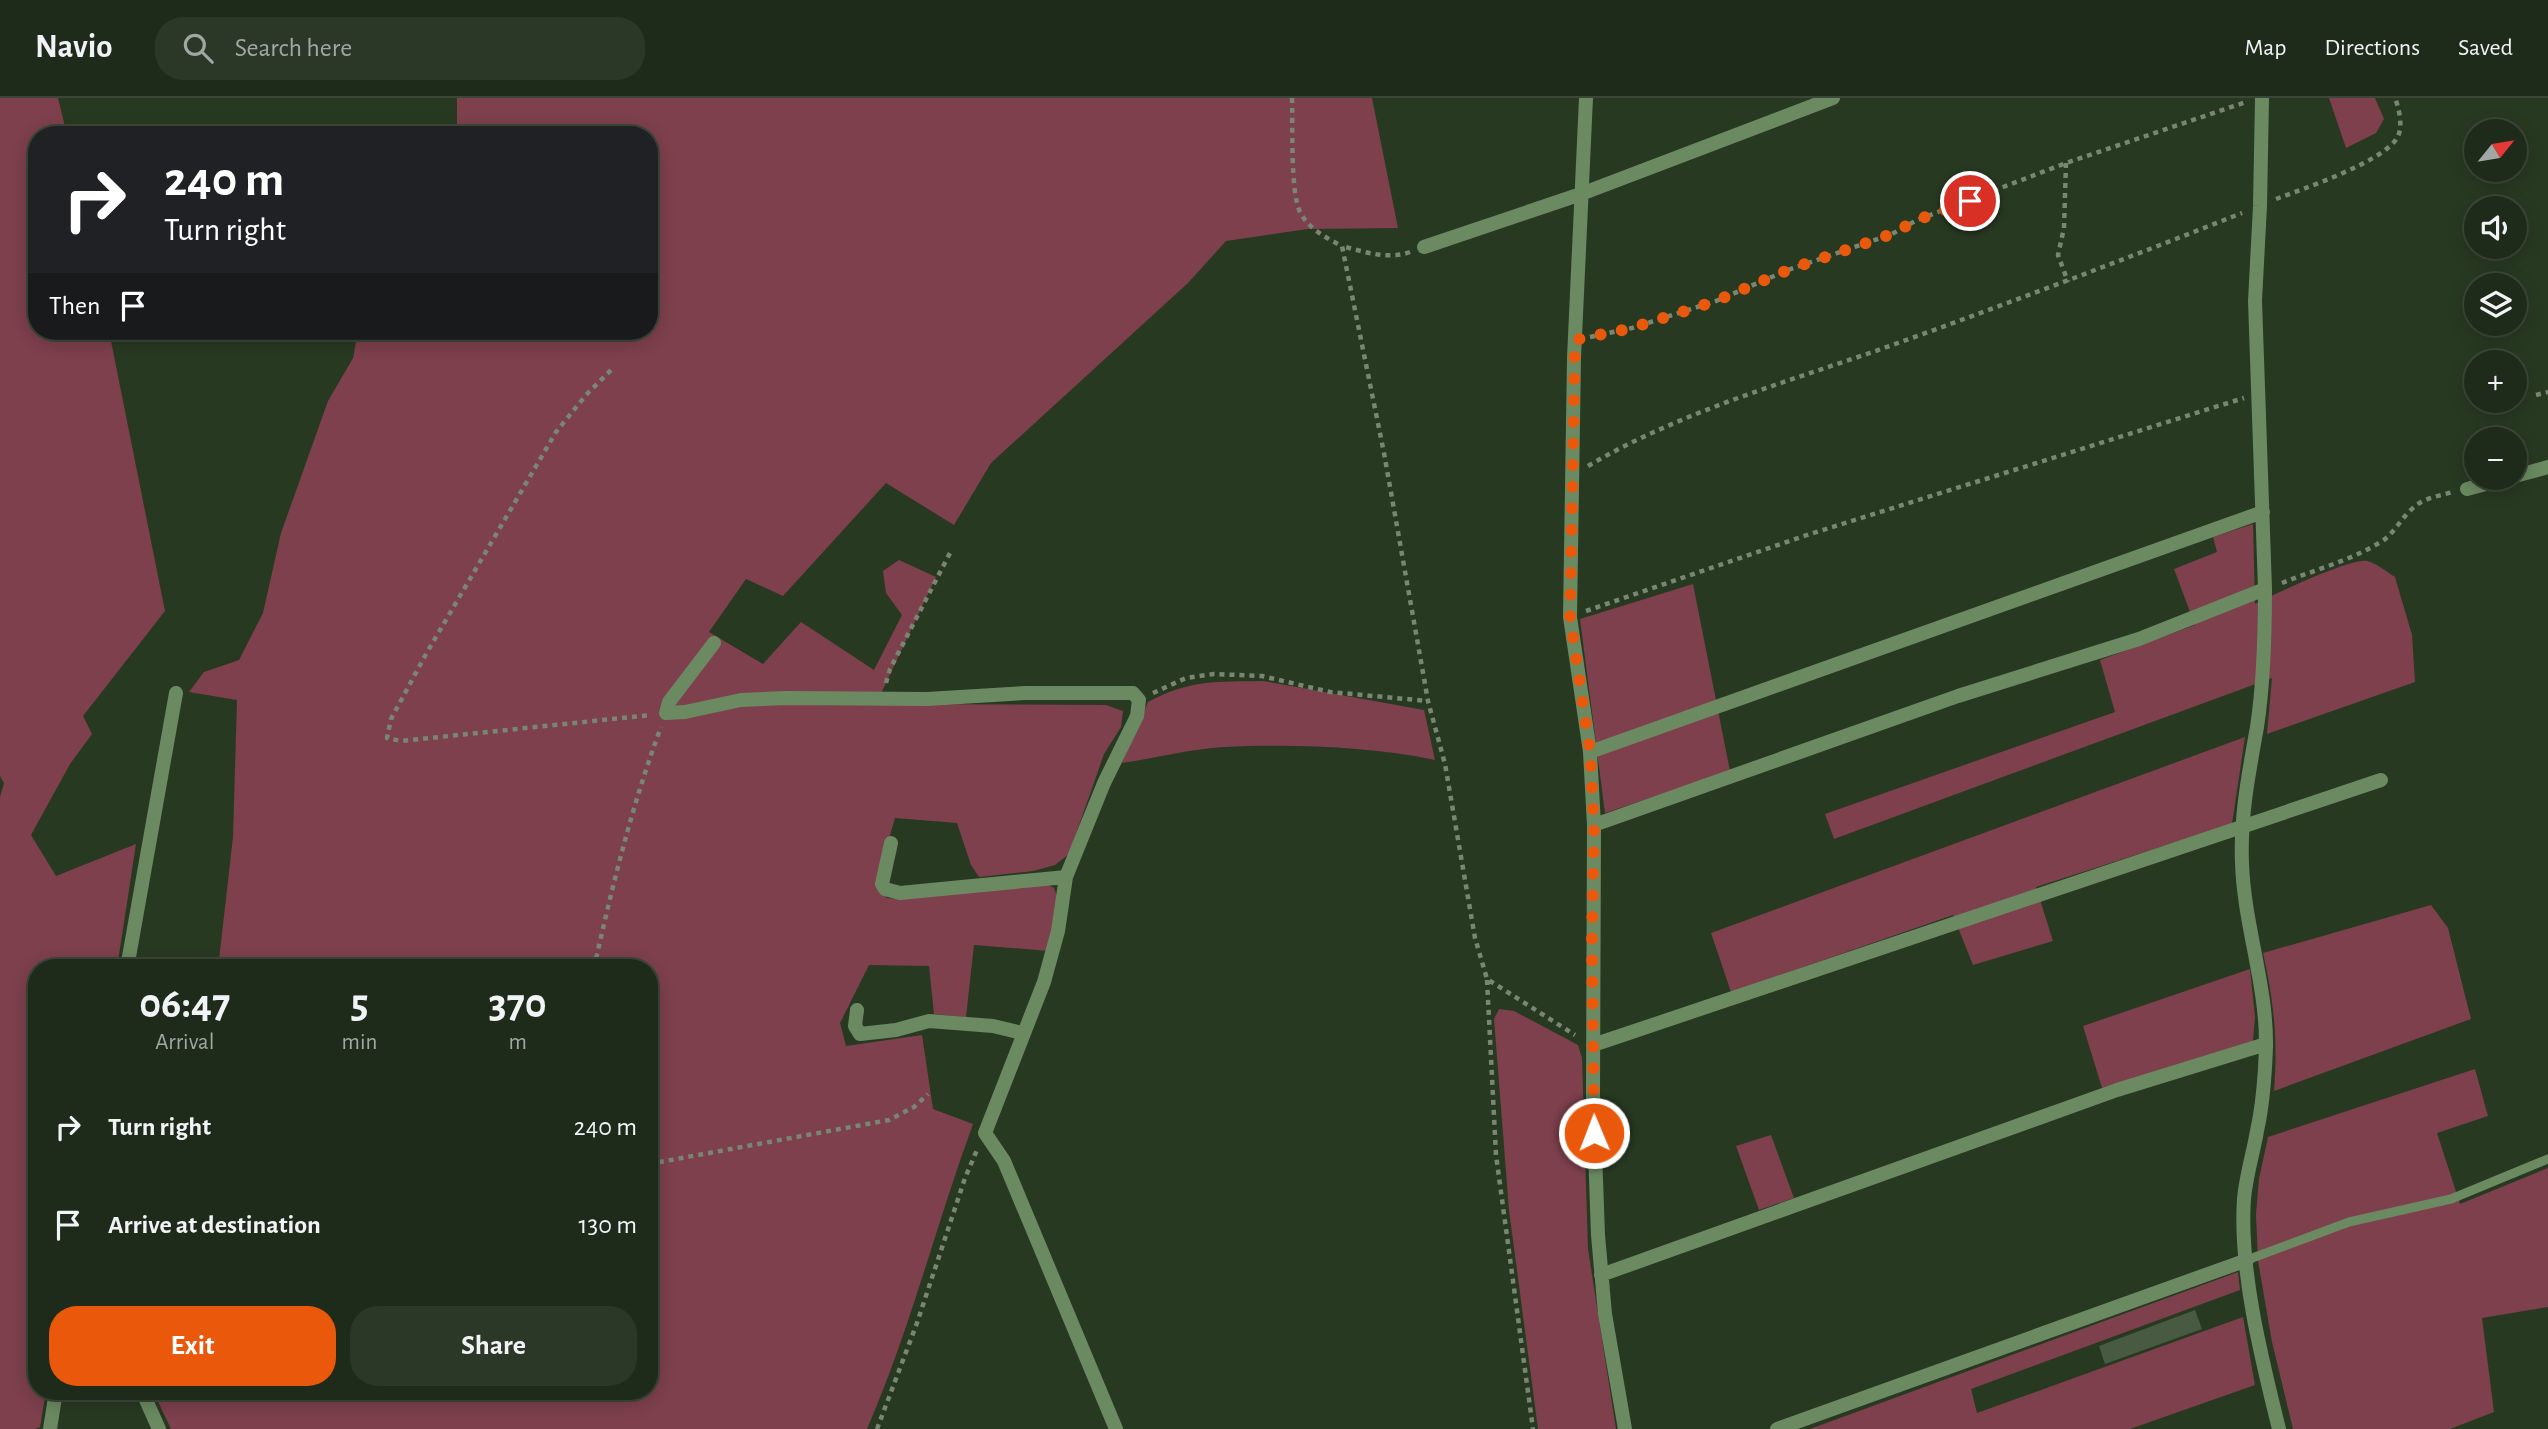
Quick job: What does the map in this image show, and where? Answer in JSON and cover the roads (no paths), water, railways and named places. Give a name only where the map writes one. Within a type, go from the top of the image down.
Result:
[{"type":"street","points":[[1586,98],[1575,340],[1570,617],[1590,752],[1594,825],[1594,1163],[1601,1275],[1610,1347],[1625,1429]]},
{"type":"street","points":[[1424,247],[1581,194],[1833,98]]},
{"type":"street","points":[[2259,98],[2260,206],[2255,301],[2266,589],[2262,678],[2242,829],[2245,898],[2259,972],[2266,1044],[2260,1118],[2244,1198],[2244,1228],[2259,1343],[2279,1429]]},
{"type":"street","points":[[2527,473],[2548,467]]},
{"type":"street","points":[[1590,752],[2263,512]]},
{"type":"street","points":[[1594,825],[1958,696],[2139,639],[2266,589]]},
{"type":"street","points":[[714,643],[669,702],[666,713],[685,712],[741,700],[881,697],[927,699],[1026,693],[1113,692],[1133,693],[1139,700],[1136,716],[1104,783],[1066,877],[1058,932],[1047,970],[985,1133],[1004,1161],[1116,1429]]},
{"type":"street","points":[[129,959],[176,693]]},
{"type":"street","points":[[1593,1045],[2242,829],[2381,780]]},
{"type":"street","points":[[891,843],[882,884],[885,890],[900,893],[1066,877]]},
{"type":"street","points":[[857,1010],[855,1026],[860,1034],[896,1030],[929,1021],[993,1026],[1022,1033]]},
{"type":"street","points":[[1601,1275],[2117,1090],[2266,1044]]},
{"type":"street","points":[[1777,1429],[2247,1260]]},
{"type":"street","points":[[50,1429],[55,1400]]},
{"type":"street","points":[[146,1400],[159,1429]]},
{"type":"lane","points":[[2247,1260],[2349,1222],[2452,1199],[2548,1159]]}]
